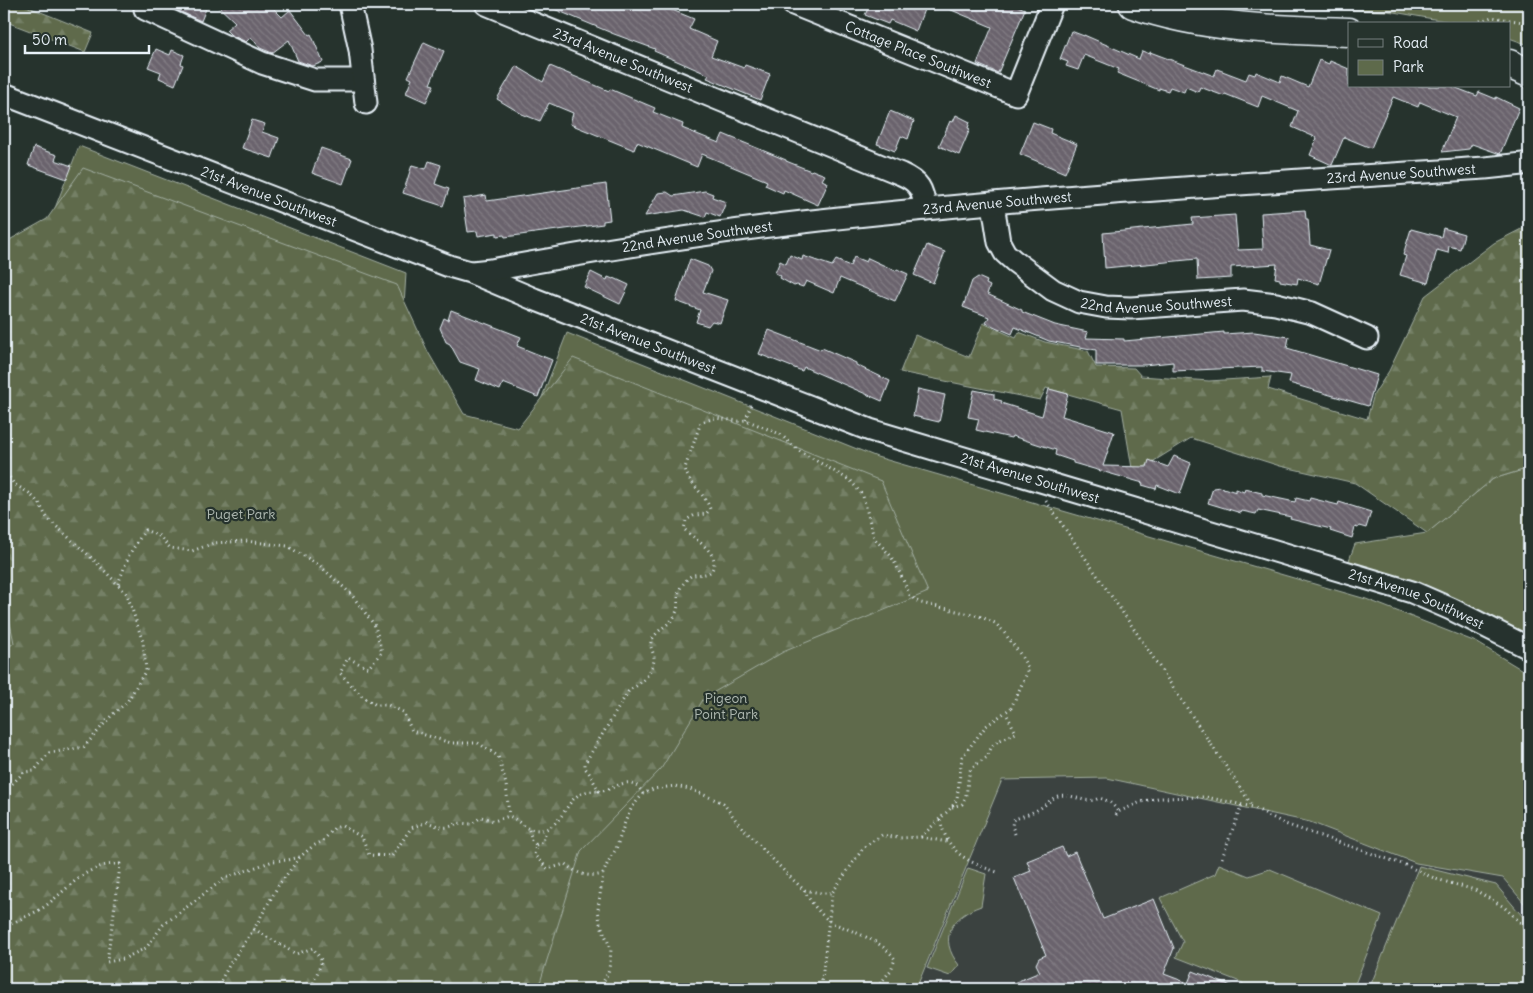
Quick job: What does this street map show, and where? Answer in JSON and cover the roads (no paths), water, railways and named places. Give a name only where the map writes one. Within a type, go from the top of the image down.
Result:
[{"type":"main road","points":[[1133,4],[1208,24],[1348,32]]},
{"type":"main road","points":[[1510,64],[1529,72]]},
{"type":"street","points":[[147,4],[145,9],[262,63],[315,80],[363,80]]},
{"type":"street","points":[[350,4],[360,50],[366,103]]},
{"type":"street","name":"23rd Avenue Southwest","points":[[486,4],[910,178],[923,193],[925,209],[1188,187],[1485,168],[1527,162]]},
{"type":"street","name":"Cottage Place Southwest","points":[[793,4],[1016,94],[1052,4]]},
{"type":"street","name":"21st Avenue Southwest","points":[[4,94],[470,272],[534,299],[870,430],[1412,592],[1451,609],[1529,648]]},
{"type":"street","name":"22nd Avenue Southwest","points":[[993,204],[999,242],[1005,253],[1053,290],[1079,302],[1106,307],[1131,308],[1243,300],[1276,304],[1312,313],[1367,338]]},
{"type":"street","name":"22nd Avenue Southwest","points":[[470,272],[480,272],[698,236],[802,222],[925,209]]},
{"type":"street","points":[[520,265],[524,284],[534,299]]},
{"type":"park label","name":"Puget Park","points":[[241,514]]},
{"type":"park label","name":"Pigeon Point Park","points":[[726,706]]}]
